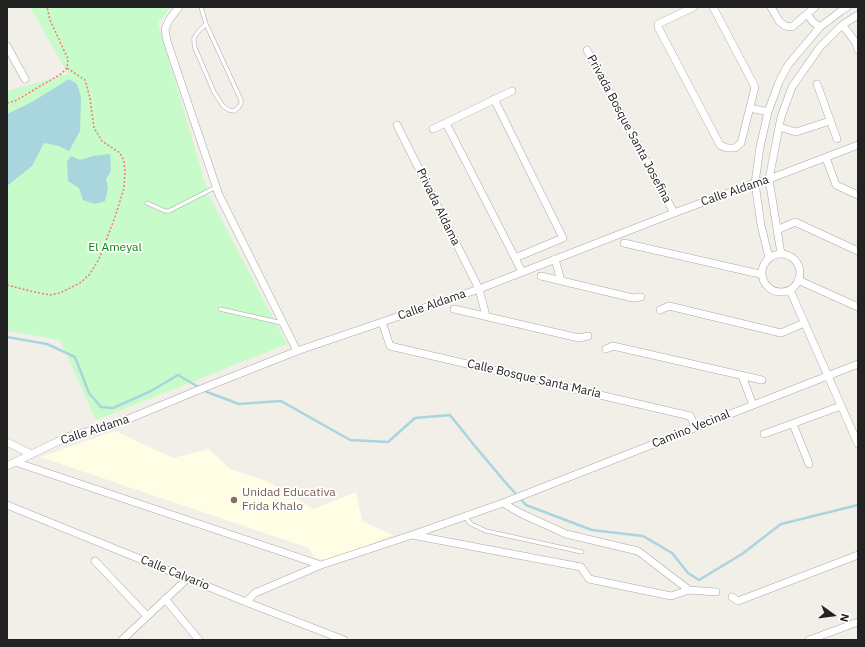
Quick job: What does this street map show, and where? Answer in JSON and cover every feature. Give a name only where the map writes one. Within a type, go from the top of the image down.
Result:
[{"type":"street","points":[[180,7],[169,20],[166,29],[167,41],[216,187],[297,351]]},
{"type":"street","points":[[694,7],[658,24],[658,27],[720,145],[727,148],[735,148],[740,143],[755,87],[713,7]]},
{"type":"street","points":[[771,7],[778,22],[785,26],[792,27],[815,7]]},
{"type":"street","points":[[769,258],[755,183],[760,147],[768,112],[779,82],[788,65],[820,28],[847,7]]},
{"type":"street","points":[[807,14],[820,28]]},
{"type":"street","points":[[781,254],[781,228],[769,179],[781,117],[792,87],[820,47],[842,26],[858,15]]},
{"type":"street","points":[[842,26],[856,43],[858,50]]},
{"type":"street","points":[[7,46],[25,79]]},
{"type":"street","name":"Privada Bosque Santa Josefina","points":[[587,50],[672,210]]},
{"type":"street","points":[[779,82],[792,87]]},
{"type":"street","points":[[816,84],[837,139]]},
{"type":"street","points":[[433,129],[512,91]]},
{"type":"street","points":[[494,99],[563,238],[515,258]]},
{"type":"street","points":[[750,108],[768,112]]},
{"type":"street","points":[[779,127],[796,132],[830,120]]},
{"type":"street","points":[[446,123],[520,269]]},
{"type":"street","name":"Privada Aldama","points":[[397,124],[478,289],[486,316]]},
{"type":"street","name":"Calle Aldama","points":[[7,466],[67,437],[114,425],[297,351],[478,289],[520,269],[555,259],[672,210],[769,179],[858,145]]},
{"type":"street","points":[[826,158],[836,185],[858,195]]},
{"type":"street","points":[[781,228],[795,222],[858,251]]},
{"type":"street","points":[[624,243],[758,274],[768,287],[775,291],[782,292],[790,290],[801,281]]},
{"type":"street","points":[[758,274],[769,258],[774,255],[781,254],[787,255],[796,262],[799,268],[801,281]]},
{"type":"street","points":[[555,259],[561,280]]},
{"type":"street","points":[[541,276],[633,298],[641,297]]},
{"type":"street","points":[[801,281],[858,307]]},
{"type":"street","points":[[790,290],[858,444]]},
{"type":"street","points":[[660,310],[669,306],[781,333],[804,323]]},
{"type":"street","points":[[454,309],[579,338],[588,336]]},
{"type":"street","name":"Calle Bosque Santa María","points":[[382,322],[390,346],[690,416],[696,427]]},
{"type":"street","points":[[606,350],[613,346],[762,380]]},
{"type":"street","name":"Camino Vecinal","points":[[503,503],[858,364]]},
{"type":"street","points":[[742,376],[753,404]]},
{"type":"street","points":[[764,434],[841,406]]},
{"type":"street","points":[[793,424],[809,464]]},
{"type":"street","points":[[7,442],[31,454]]},
{"type":"street","points":[[15,462],[321,565]]},
{"type":"street","points":[[246,602],[255,593],[321,565],[503,503],[520,513],[566,534],[638,551],[689,590]]},
{"type":"street","name":"Calle Calvario","points":[[7,504],[246,602],[344,640]]},
{"type":"street","points":[[412,535],[581,567],[590,579],[671,596],[689,590],[716,592]]},
{"type":"street","points":[[732,597],[738,601],[858,555]]},
{"type":"street","points":[[95,561],[147,616]]},
{"type":"street","points":[[122,640],[188,578]]},
{"type":"street","points":[[165,600],[199,640]]},
{"type":"street","points":[[810,640],[830,636],[858,622]]},
{"type":"lane","points":[[201,7],[206,24],[241,100],[241,104],[234,111],[223,106],[214,92],[195,48],[194,38],[206,24]]},
{"type":"lane","points":[[147,203],[165,212],[216,187]]},
{"type":"lane","points":[[220,309],[283,324]]},
{"type":"lane","points":[[464,517],[471,524],[486,531],[582,552]]},
{"type":"path","points":[[7,103],[16,101],[55,78],[67,68],[68,59],[50,20],[47,7]]},
{"type":"path","points":[[7,285],[50,295],[60,293],[80,283],[89,275],[99,259],[124,188],[124,161],[120,153],[102,141],[94,128],[90,98],[85,80],[67,68]]},
{"type":"shaded area","name":"Unidad Educativa Frida Khalo","points":[[115,431],[173,458],[209,449],[230,469],[267,481],[314,509],[356,492],[362,521],[393,535],[329,561],[314,557],[309,548],[40,457]]},
{"type":"green space","name":"El Ameyal","points":[[30,7],[171,7],[158,23],[209,196],[287,344],[96,420],[60,340],[7,331],[7,91],[68,74]]},
{"type":"water","points":[[69,79],[77,84],[81,97],[80,131],[69,151],[59,146],[44,143],[32,166],[7,186],[7,114],[32,102]]},
{"type":"water","points":[[110,154],[111,171],[106,179],[108,189],[105,201],[95,204],[83,200],[79,188],[68,181],[67,162],[71,156],[80,160],[93,156]]},
{"type":"waterway","points":[[7,337],[47,344],[75,357],[89,393],[101,407],[113,408],[151,391],[178,375],[207,392],[239,404],[281,401],[350,440],[388,442],[415,418],[450,415],[526,505],[592,530],[643,536],[672,553],[688,573],[699,580],[742,554],[781,524],[858,505]]},
{"type":"place","name":"Unidad Educativa Frida Khalo","points":[[234,500]]}]
